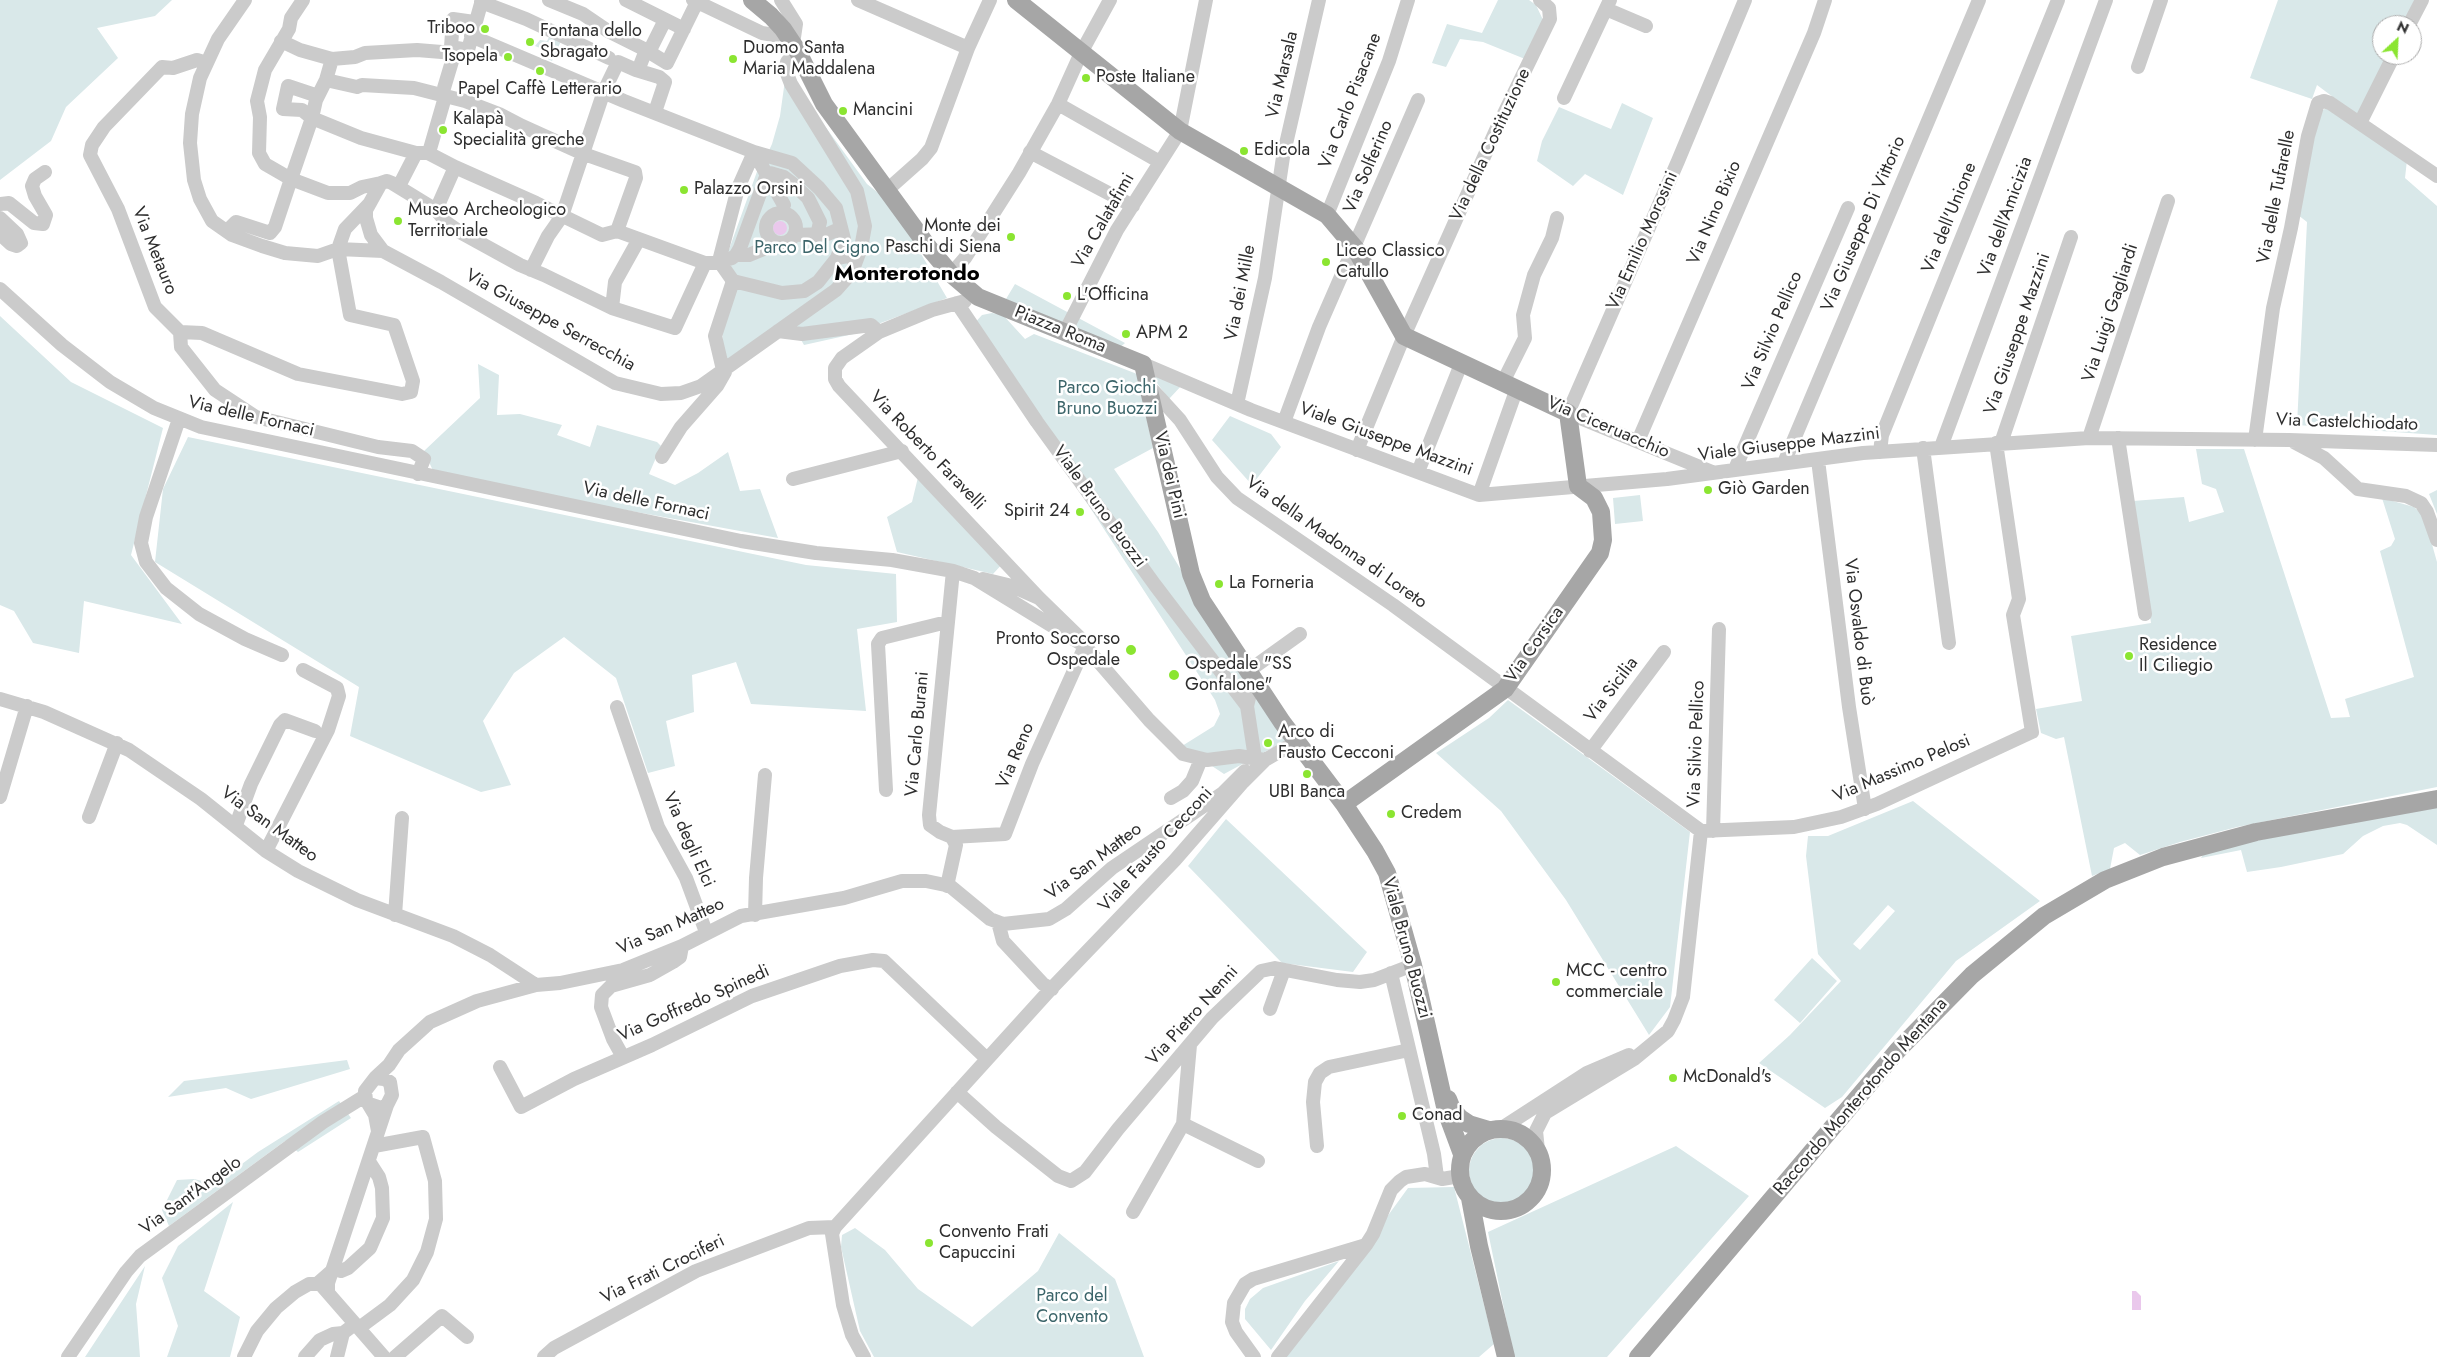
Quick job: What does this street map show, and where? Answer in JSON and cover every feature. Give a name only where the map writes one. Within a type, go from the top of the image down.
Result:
[{"type":"main road","name":"Piazza Roma","points":[[752,0],[771,16],[792,43],[820,98],[928,248],[951,274],[978,297],[1143,364]]},
{"type":"main road","points":[[1016,0],[1180,131],[1327,215],[1355,248],[1404,336]]},
{"type":"main road","name":"Via Ciceruacchio","points":[[1404,336],[1568,413]]},
{"type":"main road","name":"Via dei Pini","points":[[1143,364],[1187,558]]},
{"type":"main road","points":[[1568,413],[1578,486]]},
{"type":"main road","name":"Via Corsica","points":[[1344,804],[1504,689],[1601,549],[1603,535],[1600,509],[1592,495],[1578,486]]},
{"type":"main road","name":"Viale Bruno Buozzi","points":[[1187,558],[1193,581],[1204,607],[1296,742],[1344,804],[1387,873],[1413,965],[1446,1111],[1462,1154]]},
{"type":"main road","name":"Raccordo Monterotondo Mentana","points":[[1638,1357],[1898,1050],[1972,975],[2044,916],[2105,880],[2163,857],[2256,832],[2437,799]]},
{"type":"main road","name":"Viale Bruno Buozzi","points":[[1435,1068],[1456,1114],[1469,1124],[1496,1129]]},
{"type":"main road","points":[[1479,1246],[1483,1231],[1490,1220],[1520,1207],[1536,1193],[1543,1172],[1538,1150],[1529,1139],[1516,1131],[1496,1129],[1473,1139],[1462,1154],[1460,1176],[1470,1198],[1479,1246],[1506,1357]]},
{"type":"main road","points":[[1470,1198],[1488,1210],[1509,1211]]},
{"type":"street","points":[[246,0],[218,39],[200,78],[192,114],[190,143],[194,180],[212,221],[227,231],[284,253],[318,256],[338,249],[383,250]]},
{"type":"street","points":[[303,0],[291,18],[288,29],[265,70],[257,100],[259,154],[266,164],[290,184],[328,193],[350,193],[362,187],[388,181],[436,210],[447,223],[493,252],[612,308],[647,321],[675,328],[713,262],[738,188],[754,152]]},
{"type":"street","points":[[549,0],[583,14],[608,31],[646,50],[639,68],[636,70]]},
{"type":"street","points":[[626,0],[684,29]]},
{"type":"street","points":[[665,20],[649,52],[667,63],[695,1],[762,33],[774,35],[792,43],[796,24],[781,0]]},
{"type":"street","points":[[858,0],[968,48]]},
{"type":"street","points":[[886,191],[929,151],[968,48],[990,0]]},
{"type":"street","points":[[951,274],[965,258],[1058,104],[1081,52],[1110,0]]},
{"type":"street","points":[[1180,131],[1206,0]]},
{"type":"street","name":"Via Marsala","points":[[1279,188],[1283,157],[1319,0]]},
{"type":"street","name":"Via Carlo Pisacane","points":[[1327,215],[1388,60],[1408,0]]},
{"type":"street","name":"Via della Costituzione","points":[[1357,450],[1404,336],[1496,130],[1550,19],[1549,8],[1540,0]]},
{"type":"street","name":"Via Emilio Morosini","points":[[1568,413],[1678,161],[1744,0]]},
{"type":"street","name":"Via Nino Bixio","points":[[1638,441],[1814,33],[1825,0]]},
{"type":"street","name":"Via Giuseppe Di Vittorio","points":[[1784,463],[1979,0]]},
{"type":"street","name":"Via dell'Unione","points":[[1880,452],[1882,435],[2058,0]]},
{"type":"street","name":"Via dell'Amicizia","points":[[1942,447],[2106,0]]},
{"type":"street","points":[[2138,67],[2161,0]]},
{"type":"street","points":[[2414,15],[2422,0]]},
{"type":"street","points":[[281,41],[300,50],[332,59],[355,57],[365,53],[468,50],[472,29],[482,1],[526,19],[615,61],[659,77],[665,82],[655,112]]},
{"type":"street","points":[[1564,98],[1608,4],[1646,26]]},
{"type":"street","points":[[258,106],[280,112],[283,109],[302,110],[312,118],[361,138],[425,151],[455,167],[602,235],[617,231],[713,262],[733,281],[782,293],[804,291],[818,282],[837,258],[843,233],[836,208],[792,163],[754,152],[604,91],[453,19],[451,47],[455,50]]},
{"type":"street","name":"Via Giuseppe Serrecchia","points":[[383,250],[615,383],[661,394],[681,393],[701,386],[836,290],[852,272],[858,254],[865,226],[857,190],[791,84],[786,71],[792,43]]},
{"type":"street","points":[[399,186],[425,151],[445,97],[442,93],[455,50]]},
{"type":"street","points":[[227,231],[236,222],[270,233],[275,227],[332,59]]},
{"type":"street","name":"Via Metauro","points":[[207,63],[196,60],[172,68],[162,67],[104,127],[92,145],[90,155],[118,209],[156,307],[180,332],[180,347],[215,390],[256,417],[378,447],[412,451],[424,459],[418,474]]},
{"type":"street","points":[[532,270],[548,236],[562,216],[615,61]]},
{"type":"street","points":[[2360,123],[2389,65]]},
{"type":"street","points":[[326,80],[357,87],[414,88],[465,101],[500,114],[584,154],[634,172],[636,178],[617,231]]},
{"type":"street","points":[[283,109],[288,86],[318,96]]},
{"type":"street","name":"Via Solferino","points":[[1284,422],[1319,327],[1418,100]]},
{"type":"street","name":"Via delle Tufarelle","points":[[2255,440],[2273,308],[2318,103],[2324,101],[2360,123],[2437,176]]},
{"type":"street","points":[[1058,104],[1160,162]]},
{"type":"street","name":"Via Calatafimi","points":[[1064,332],[1113,238],[1180,131]]},
{"type":"street","points":[[713,262],[736,255],[749,255],[778,243],[787,242],[794,235],[796,226],[794,221],[784,209],[768,175],[754,152]]},
{"type":"street","points":[[1030,152],[1133,206]]},
{"type":"street","points":[[436,210],[455,167]]},
{"type":"street","points":[[0,204],[9,204],[36,224],[44,222],[46,215],[35,196],[32,186],[35,179],[45,172]]},
{"type":"street","points":[[768,175],[775,174],[784,177],[808,198],[820,222],[817,235]]},
{"type":"street","points":[[736,255],[768,175]]},
{"type":"street","points":[[381,183],[366,210],[367,225],[371,235],[383,250]]},
{"type":"street","name":"Via dei Mille","points":[[1237,404],[1263,285],[1279,188]]},
{"type":"street","points":[[778,243],[767,234],[766,224],[772,216],[784,209],[791,197],[801,191]]},
{"type":"street","name":"Via Luigi Gagliardi","points":[[2090,438],[2168,201]]},
{"type":"street","points":[[180,332],[202,333],[298,374],[402,394],[411,392],[413,381],[394,325],[350,315],[342,258],[338,249],[345,230],[370,203]]},
{"type":"street","name":"Via Silvio Pellico","points":[[1735,469],[1848,208]]},
{"type":"street","points":[[0,218],[17,234],[21,243],[17,246],[11,244],[0,234]]},
{"type":"street","points":[[1479,494],[1525,338],[1523,315],[1534,275],[1552,238],[1557,218]]},
{"type":"street","points":[[794,235],[843,233]]},
{"type":"street","name":"Via Giuseppe Mazzini","points":[[1998,443],[2071,237]]},
{"type":"street","points":[[612,308],[615,282],[639,239]]},
{"type":"street","points":[[837,258],[858,254]]},
{"type":"street","points":[[662,457],[681,427],[717,386],[726,368],[715,336],[733,281]]},
{"type":"street","name":"Via delle Fornaci","points":[[0,289],[62,345],[97,373],[138,400],[179,420],[210,429],[418,474],[741,541],[816,553],[892,560],[953,571],[974,578],[1085,646],[1175,748],[1188,756],[1201,759],[1218,760],[1239,756],[1260,759]]},
{"type":"street","points":[[778,331],[802,334],[871,325],[879,332],[894,325],[978,297]]},
{"type":"street","name":"Viale Bruno Buozzi","points":[[957,303],[1037,422],[1247,706]]},
{"type":"street","name":"Via Roberto Faravelli","points":[[879,332],[842,358],[835,368],[835,379],[839,386],[1012,566],[1039,598]]},
{"type":"street","name":"Viale Giuseppe Mazzini","points":[[1143,364],[1237,404],[1479,494],[1713,473],[1784,463],[1923,448],[2090,438],[2255,440]]},
{"type":"street","points":[[1418,472],[1461,364]]},
{"type":"street","name":"Via della Madonna di Loreto","points":[[1148,385],[1180,420],[1214,472],[1237,498],[1393,605],[1504,689]]},
{"type":"street","name":"Via Ciceruacchio","points":[[1568,413],[1713,473]]},
{"type":"street","points":[[179,420],[146,518],[142,534],[142,553],[151,570],[166,588],[187,606],[212,622],[282,655]]},
{"type":"street","points":[[2118,438],[2145,614]]},
{"type":"street","name":"Via Castelchiodato","points":[[2255,440],[2437,445]]},
{"type":"street","points":[[2289,440],[2304,446],[2324,458],[2352,485],[2362,491],[2406,496],[2421,503],[2427,512],[2437,540]]},
{"type":"street","name":"Via Massimo Pelosi","points":[[1707,831],[1794,827],[1833,819],[1865,809],[2032,732],[2013,615],[2019,599],[1998,443]]},
{"type":"street","points":[[1923,448],[1949,643]]},
{"type":"street","points":[[793,479],[902,451]]},
{"type":"street","name":"Via Osvaldo di Buò","points":[[1818,460],[1849,707],[1865,809]]},
{"type":"street","points":[[997,581],[1006,575],[1012,566]]},
{"type":"street","name":"Via Carlo Burani","points":[[952,837],[930,825],[929,815],[953,571]]},
{"type":"street","points":[[974,578],[997,581],[1039,598],[1071,628],[1085,646]]},
{"type":"street","points":[[886,790],[878,644],[882,638],[947,622]]},
{"type":"street","name":"Via Silvio Pellico","points":[[1650,1046],[1668,1031],[1683,997],[1707,831],[1719,629]]},
{"type":"street","points":[[1260,759],[1247,706],[1250,676],[1300,634]]},
{"type":"street","name":"Via Reno","points":[[952,837],[1005,834],[1032,764],[1085,646]]},
{"type":"street","name":"Via Sicilia","points":[[1590,751],[1664,652]]},
{"type":"street","points":[[266,850],[328,730],[338,696],[337,688],[303,670]]},
{"type":"street","points":[[1504,689],[1590,751],[1707,831]]},
{"type":"street","name":"Via San Matteo","points":[[0,700],[27,706],[117,744],[157,767],[236,825],[266,850],[310,878],[473,946],[536,985],[560,984],[614,973],[682,946],[706,932],[741,916],[844,898],[902,881],[926,881],[950,886],[990,920],[1004,924],[1029,923],[1049,919],[1061,912],[1112,868],[1223,793],[1248,773]]},
{"type":"street","points":[[0,797],[27,706]]},
{"type":"street","name":"Via degli Elci","points":[[617,708],[658,827],[686,878],[706,932]]},
{"type":"street","points":[[236,825],[251,784],[280,725],[285,720],[315,731]]},
{"type":"street","name":"Viale Fausto Cecconi","points":[[835,1227],[1050,990],[1175,860],[1260,759],[1296,742]]},
{"type":"street","points":[[88,817],[117,744]]},
{"type":"street","points":[[1239,756],[1246,762],[1248,773]]},
{"type":"street","points":[[1171,798],[1192,781],[1201,759]]},
{"type":"street","points":[[755,915],[756,878],[765,775]]},
{"type":"street","points":[[395,915],[402,818]]},
{"type":"street","points":[[947,886],[956,845],[952,837]]},
{"type":"street","points":[[998,922],[1003,941],[1050,990]]},
{"type":"street","points":[[623,1057],[612,1039],[601,1007],[602,995],[611,986],[650,975],[673,962],[680,957],[682,946]]},
{"type":"street","name":"Via Goffredo Spinedi","points":[[500,1066],[521,1107],[574,1078],[773,987],[840,966],[873,960],[884,961],[988,1059]]},
{"type":"street","name":"Via Pietro Nenni","points":[[957,1092],[996,1127],[1058,1176],[1071,1182],[1085,1172],[1118,1129],[1212,1018],[1254,976],[1268,969],[1284,970],[1350,982],[1369,981],[1413,965]]},
{"type":"street","points":[[1270,1009],[1284,970]]},
{"type":"street","points":[[1391,973],[1437,1177]]},
{"type":"street","name":"Via Sant'Angelo","points":[[68,1357],[126,1272],[140,1256],[323,1122],[367,1100],[367,1086],[389,1066],[399,1050],[430,1022],[477,1001],[536,985]]},
{"type":"street","points":[[1133,1212],[1183,1124],[1190,1044]]},
{"type":"street","points":[[1496,1129],[1586,1073],[1650,1046]]},
{"type":"street","points":[[1538,1150],[1536,1131],[1545,1113],[1634,1059],[1650,1046]]},
{"type":"street","points":[[322,1287],[334,1269],[370,1163],[387,1105],[392,1095],[393,1066],[399,1050]]},
{"type":"street","points":[[1317,1146],[1313,1102],[1315,1082],[1320,1073],[1329,1067],[1409,1050]]},
{"type":"street","points":[[375,1078],[384,1079],[392,1085]]},
{"type":"street","points":[[367,1100],[380,1108],[387,1105]]},
{"type":"street","points":[[367,1100],[375,1115],[376,1140]]},
{"type":"street","points":[[1183,1124],[1258,1161]]},
{"type":"street","points":[[305,1357],[320,1340],[332,1334],[343,1333],[357,1326],[390,1305],[412,1280],[427,1252],[436,1220],[435,1181],[423,1137],[376,1140]]},
{"type":"street","points":[[334,1269],[342,1271],[348,1268],[370,1248],[383,1218],[382,1188],[379,1177],[370,1163]]},
{"type":"street","points":[[1278,1357],[1366,1245],[1373,1234],[1391,1190],[1400,1181],[1425,1174],[1450,1179],[1460,1176]]},
{"type":"street","points":[[835,1227],[832,1234],[843,1305],[852,1335],[864,1357]]},
{"type":"street","name":"Via Frati Crociferi","points":[[544,1357],[554,1348],[696,1271],[810,1228],[835,1227]]},
{"type":"street","points":[[1254,1357],[1236,1332],[1232,1322],[1233,1308],[1245,1284],[1253,1278],[1366,1245]]},
{"type":"street","points":[[244,1357],[257,1331],[276,1308],[295,1292],[309,1284],[322,1287],[384,1357]]},
{"type":"street","points":[[394,1357],[442,1316],[467,1338]]},
{"type":"street","points":[[337,1357],[343,1333]]},
{"type":"green space","points":[[0,0],[172,0],[155,16],[97,28],[118,58],[66,107],[51,141],[0,180]]},
{"type":"green space","points":[[1498,0],[1529,0],[1536,5],[1543,20],[1525,59],[1483,42],[1460,39],[1446,67],[1432,63],[1447,24],[1482,33]]},
{"type":"green space","points":[[2278,0],[2416,0],[2408,15],[2372,15],[2372,65],[2383,65],[2357,115],[2317,85],[2312,99],[2250,78]]},
{"type":"green space","points":[[550,35],[561,41],[552,61],[541,56],[545,50],[535,46],[540,40],[547,41]]},
{"type":"green space","name":"Parco Del Cigno","points":[[785,80],[819,118],[867,184],[881,195],[911,237],[947,298],[878,324],[778,331],[726,360],[723,358],[722,324],[727,255],[759,166],[765,159],[772,144],[780,116]]},
{"type":"green space","points":[[1622,103],[1653,118],[1623,195],[1585,174],[1573,186],[1537,161],[1542,141],[1559,107],[1611,129]]},
{"type":"green space","points":[[2328,107],[2407,160],[2405,178],[2437,206],[2437,435],[2297,425],[2307,222],[2298,215],[2318,113]]},
{"type":"green space","points":[[1015,284],[1125,343],[1117,350],[1006,299]]},
{"type":"green space","name":"Parco Giochi Bruno Buozzi","points":[[992,313],[1003,315],[1025,339],[1034,334],[1137,374],[1153,448],[1114,469],[1158,532],[1285,741],[1224,774],[1182,746],[1214,726],[1220,714],[1215,700],[972,326],[982,315]]},
{"type":"green space","points":[[0,316],[71,382],[163,428],[131,555],[182,624],[84,601],[79,653],[33,643],[14,611],[0,605]]},
{"type":"green space","points":[[867,331],[804,345],[800,338]]},
{"type":"green space","points":[[478,364],[499,375],[497,415],[520,414],[562,425],[557,435],[590,447],[597,425],[657,442],[661,446],[649,474],[675,485],[698,473],[728,452],[740,491],[760,489],[778,538],[435,475],[424,451],[480,398]]},
{"type":"green space","points":[[1150,374],[1182,385],[1169,399]]},
{"type":"green space","points":[[1230,416],[1271,434],[1281,447],[1252,485],[1212,440]]},
{"type":"green space","points":[[188,437],[806,565],[896,574],[897,622],[857,629],[866,711],[751,704],[736,662],[692,675],[694,712],[666,721],[675,766],[648,773],[616,678],[564,637],[514,673],[483,721],[511,785],[481,792],[350,736],[359,687],[155,562],[163,489]]},
{"type":"green space","points":[[2196,449],[2244,449],[2331,718],[2350,717],[2345,699],[2414,677],[2380,551],[2391,546],[2395,539],[2382,498],[2414,507],[2424,516],[2437,562],[2437,787],[2237,827],[2140,855],[2125,843],[2114,848],[2110,869],[2092,876],[2064,737],[2056,739],[2041,733],[2036,709],[2082,701],[2071,636],[2151,623],[2133,501],[2184,497],[2189,522],[2224,512],[2216,489],[2202,484]]},
{"type":"green space","points":[[919,473],[1004,562],[993,574],[897,552],[887,517],[912,502]]},
{"type":"green space","points":[[2437,490],[2437,514],[2429,494]]},
{"type":"green space","points":[[1640,495],[1643,521],[1615,524],[1613,498]]},
{"type":"green space","points":[[1508,700],[1690,832],[1670,1007],[1649,1035],[1566,900],[1501,811],[1436,753],[1489,718]]},
{"type":"green space","points":[[1913,801],[2040,901],[1956,961],[1842,1097],[1825,1108],[1759,1063],[1790,1035],[1841,981],[1818,954],[1806,856],[1808,836],[1828,836]],"holes":[[[1888,905],[1895,911],[1860,950],[1853,944]]]},
{"type":"green space","points":[[2437,804],[2437,845],[2407,825],[2400,823],[2383,826],[2363,836],[2343,854],[2281,867],[2247,872],[2241,850],[2201,858],[2205,851]]},
{"type":"green space","points":[[1226,819],[1367,952],[1353,972],[1282,963],[1188,866]]},
{"type":"green space","points":[[1812,958],[1837,981],[1800,1023],[1774,1000]]},
{"type":"green space","points":[[347,1060],[350,1069],[251,1099],[226,1088],[168,1097],[184,1081]]},
{"type":"green space","points":[[339,1101],[351,1118],[298,1152],[285,1141],[169,1226],[162,1210],[177,1180],[194,1179],[215,1184],[258,1152]]},
{"type":"green space","points":[[1502,1138],[1514,1141],[1525,1148],[1532,1159],[1535,1171],[1532,1183],[1525,1194],[1514,1201],[1502,1204],[1490,1201],[1479,1194],[1472,1183],[1469,1171],[1472,1159],[1479,1148],[1490,1141]]},
{"type":"green space","points":[[1676,1146],[1749,1196],[1607,1357],[1514,1357],[1488,1232]]},
{"type":"green space","points":[[1454,1187],[1494,1344],[1479,1357],[1285,1357],[1408,1188]]},
{"type":"green space","points":[[233,1202],[204,1291],[240,1317],[230,1357],[167,1357],[178,1326],[162,1278],[178,1246]]},
{"type":"green space","name":"Parco del Convento","points":[[855,1228],[885,1250],[918,1289],[972,1327],[1038,1271],[1059,1233],[1115,1279],[1144,1357],[874,1357],[860,1331],[841,1247],[842,1235]]},
{"type":"green space","points":[[1339,1261],[1305,1301],[1271,1350],[1245,1319],[1245,1309],[1250,1299],[1263,1288]]},
{"type":"green space","points":[[145,1266],[136,1304],[140,1357],[85,1357]]},
{"type":"shaded area","points":[[780,221],[785,223],[787,228],[785,233],[780,235],[775,233],[773,228],[775,223]]},
{"type":"shaded area","points":[[2132,1291],[2136,1291],[2141,1296],[2141,1310],[2132,1310]]},
{"type":"place","name":"Triboo","points":[[485,29]]},
{"type":"place","name":"Fontana dello Sbragato","points":[[530,42]]},
{"type":"place","name":"Tsopela","points":[[508,57]]},
{"type":"place","name":"Duomo Santa Maria Maddalena","points":[[733,59]]},
{"type":"place","name":"Papel Caffè Letterario","points":[[540,71]]},
{"type":"place","name":"Poste Italiane","points":[[1086,78]]},
{"type":"place","name":"Mancini","points":[[843,111]]},
{"type":"place","name":"Kalapà Specialità greche","points":[[443,130]]},
{"type":"place","name":"Edicola","points":[[1244,151]]},
{"type":"place","name":"Palazzo Orsini","points":[[684,190]]},
{"type":"place","name":"Museo Archeologico Territoriale","points":[[398,221]]},
{"type":"place","name":"Monte dei Paschi di Siena","points":[[1011,237]]},
{"type":"place","name":"Liceo Classico Catullo","points":[[1326,262]]},
{"type":"place","name":"L'Officina","points":[[1067,296]]},
{"type":"place","name":"APM 2","points":[[1126,334]]},
{"type":"place","name":"Giò Garden","points":[[1708,490]]},
{"type":"place","name":"Spirit 24","points":[[1080,512]]},
{"type":"place","name":"La Forneria","points":[[1219,584]]},
{"type":"place","name":"Pronto Soccorso Ospedale","points":[[1131,650]]},
{"type":"place","name":"Residence Il Ciliegio","points":[[2129,656]]},
{"type":"place","name":"Ospedale \"SS Gonfalone\"","points":[[1174,675]]},
{"type":"place","name":"Arco di Fausto Cecconi","points":[[1268,743]]},
{"type":"place","name":"UBI Banca","points":[[1307,774]]},
{"type":"place","name":"Credem","points":[[1391,814]]},
{"type":"place","name":"MCC - centro commerciale","points":[[1556,982]]},
{"type":"place","name":"McDonald's","points":[[1673,1078]]},
{"type":"place","name":"Conad","points":[[1402,1116]]},
{"type":"place","name":"Convento Frati Capuccini","points":[[929,1243]]},
{"type":"district","name":"Monterotondo","points":[[907,275]]}]
